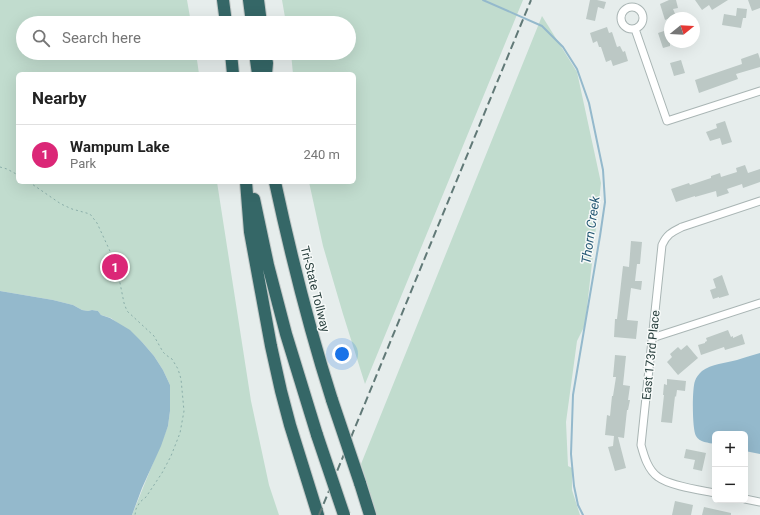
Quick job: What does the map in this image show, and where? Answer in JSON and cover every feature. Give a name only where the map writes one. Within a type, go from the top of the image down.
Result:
[{"type":"highway","points":[[223,0],[225,16]]},
{"type":"highway","points":[[249,0],[255,16]]},
{"type":"highway","points":[[256,16],[258,0]]},
{"type":"highway","points":[[231,60],[233,72]]},
{"type":"highway","points":[[257,60],[258,72]]},
{"type":"highway","points":[[266,60],[266,72]]},
{"type":"highway","points":[[246,184],[250,232],[280,391],[318,515]]},
{"type":"highway","points":[[250,184],[266,258],[294,362],[344,515]]},
{"type":"highway","name":"Tri-State Tollway","points":[[275,184],[301,295],[318,356],[370,515]]},
{"type":"street","points":[[635,29],[666,121],[760,91]]},
{"type":"street","name":"East 173rd Place","points":[[712,492],[671,483],[658,477],[646,460],[641,445],[662,245],[665,237],[671,232],[682,227],[760,201]]},
{"type":"street","points":[[652,338],[760,303]]},
{"type":"street","points":[[748,500],[760,502]]},
{"type":"path","points":[[0,167],[7,168],[16,174]]},
{"type":"path","points":[[32,184],[61,204],[90,214],[97,223],[115,262],[127,311],[154,336],[163,352],[172,359],[178,369],[181,380],[184,411],[180,433],[166,465],[146,496],[140,502],[136,509],[135,515]]},
{"type":"green space","points":[[0,0],[187,0],[190,16],[16,16],[16,60],[197,60],[199,72],[16,72],[16,184],[217,184],[251,401],[269,485],[279,515],[132,515],[168,426],[170,411],[170,385],[163,370],[142,342],[111,318],[101,315],[98,311],[82,310],[73,305],[53,300],[0,291]]},
{"type":"green space","points":[[282,0],[523,0],[365,384],[323,246],[309,184],[356,184],[356,72],[293,72],[292,60],[356,60],[356,16],[285,16]]},
{"type":"green space","points":[[542,16],[577,72],[601,183],[585,325],[577,341],[566,422],[568,466],[572,468],[572,490],[580,515],[377,515],[361,464]]},
{"type":"water","points":[[0,291],[53,300],[73,305],[82,310],[98,311],[101,315],[110,318],[130,330],[154,356],[163,370],[170,385],[170,411],[168,426],[132,515],[0,515]]},
{"type":"water","points":[[760,353],[760,454],[748,452],[748,431],[712,431],[712,443],[699,440],[695,432],[693,418],[693,392],[697,377],[702,371],[710,367]]},
{"type":"building","points":[[590,0],[606,2],[604,9],[598,7],[595,21],[586,19]]},
{"type":"building","points":[[669,0],[676,0],[678,8],[673,9],[674,12],[664,12],[664,17],[660,4]]},
{"type":"building","points":[[695,0],[728,0],[712,10],[709,5],[702,10]]},
{"type":"building","points":[[748,0],[760,0],[760,8],[752,11]]},
{"type":"building","points":[[737,8],[747,9],[746,18],[743,18],[741,28],[722,25],[724,14],[736,16]]},
{"type":"building","points":[[607,27],[609,33],[612,32],[617,47],[620,46],[623,52],[625,51],[628,61],[613,66],[611,60],[606,62],[601,47],[599,47],[597,41],[593,43],[590,33]]},
{"type":"building","points":[[664,31],[664,48],[663,48],[658,33]]},
{"type":"building","points":[[758,53],[760,67],[736,74],[738,79],[699,93],[695,80],[742,64],[741,59]]},
{"type":"building","points":[[681,60],[685,73],[674,76],[670,63]]},
{"type":"building","points":[[725,121],[732,142],[722,145],[720,138],[710,141],[706,132],[717,128],[716,124]]},
{"type":"building","points":[[745,165],[748,173],[760,169],[760,182],[743,188],[742,184],[727,189],[729,193],[717,197],[716,191],[676,202],[671,189],[689,183],[690,185],[711,178],[711,176],[720,173],[721,177],[737,172],[736,168]]},
{"type":"building","points":[[631,241],[642,242],[640,264],[637,264],[635,281],[642,281],[641,290],[631,288],[627,320],[638,321],[636,339],[614,337],[615,319],[617,319],[623,266],[629,267]]},
{"type":"building","points":[[722,275],[729,295],[713,299],[710,290],[716,288],[713,279]]},
{"type":"building","points":[[728,330],[733,338],[742,334],[745,344],[725,350],[724,347],[701,355],[698,345],[705,343],[707,341],[706,338]]},
{"type":"building","points":[[687,345],[698,358],[678,375],[667,362],[672,357],[670,354],[678,347],[681,350]]},
{"type":"building","points":[[615,355],[626,356],[623,385],[630,386],[628,400],[630,400],[627,410],[624,438],[618,437],[626,468],[615,471],[608,447],[613,446],[614,436],[605,435],[607,415],[610,416],[616,377],[613,377]]},
{"type":"building","points":[[667,379],[686,381],[685,391],[677,390],[676,397],[675,396],[672,423],[661,422],[664,384],[667,385]]},
{"type":"building","points":[[686,449],[706,453],[702,471],[693,469],[695,460],[684,458]]},
{"type":"building","points":[[675,501],[693,505],[691,515],[672,515]]},
{"type":"building","points":[[704,507],[731,513],[731,515],[702,515]]},
{"type":"waterway","name":"Thorn Creek","points":[[483,0],[542,26],[563,47],[577,69],[589,103],[603,170],[605,202],[573,395],[571,454],[574,486],[578,505],[583,515]]},
{"type":"railway","points":[[319,515],[531,0]]},
{"type":"place","name":"Wampum Lake","points":[[115,267]]}]
